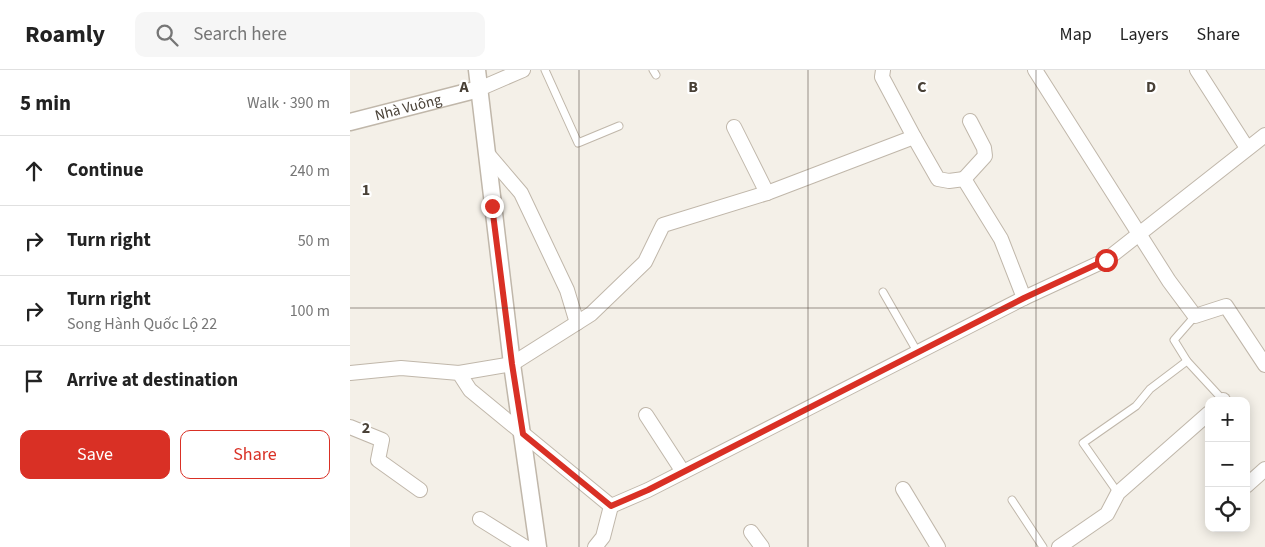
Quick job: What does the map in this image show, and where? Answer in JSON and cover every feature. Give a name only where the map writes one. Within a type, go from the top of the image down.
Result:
[{"type":"street","points":[[477,70],[512,364],[538,547]]},
{"type":"street","name":"Nhà Vuông","points":[[350,122],[479,89],[523,70]]},
{"type":"street","points":[[883,70],[882,77],[938,179],[949,181],[964,179],[985,156],[970,121]]},
{"type":"street","points":[[1035,70],[1169,281],[1195,316],[1226,306],[1265,365]]},
{"type":"street","points":[[1197,70],[1248,148]]},
{"type":"street","points":[[734,126],[767,193]]},
{"type":"street","points":[[611,506],[683,472],[1024,298],[1106,260],[1265,134]]},
{"type":"street","points":[[350,373],[401,368],[459,372],[512,364],[591,314],[645,262],[663,225],[767,193],[914,137]]},
{"type":"street","points":[[486,152],[521,193],[567,290],[577,323]]},
{"type":"street","points":[[964,179],[1002,239],[1024,298]]},
{"type":"street","points":[[459,372],[470,390],[611,506]]},
{"type":"street","points":[[646,414],[683,472]]},
{"type":"street","points":[[1059,547],[1106,514],[1118,493],[1205,417]]},
{"type":"street","points":[[350,427],[382,440],[378,460],[420,490]]},
{"type":"street","points":[[1250,482],[1265,469]]},
{"type":"street","points":[[903,489],[938,547]]},
{"type":"street","points":[[595,547],[603,537],[611,506]]},
{"type":"street","points":[[480,519],[526,547]]},
{"type":"street","points":[[751,532],[762,547]]},
{"type":"lane","points":[[545,70],[578,143],[619,126]]},
{"type":"lane","points":[[883,292],[918,353]]},
{"type":"lane","points":[[1195,316],[1174,340],[1188,361],[1220,397]]},
{"type":"lane","points":[[1118,493],[1083,443],[1136,406],[1150,389],[1188,361]]},
{"type":"lane","points":[[1012,500],[1043,547]]},
{"type":"route","points":[[492,206],[523,434],[611,506],[648,490],[1024,298],[1106,260]]}]
